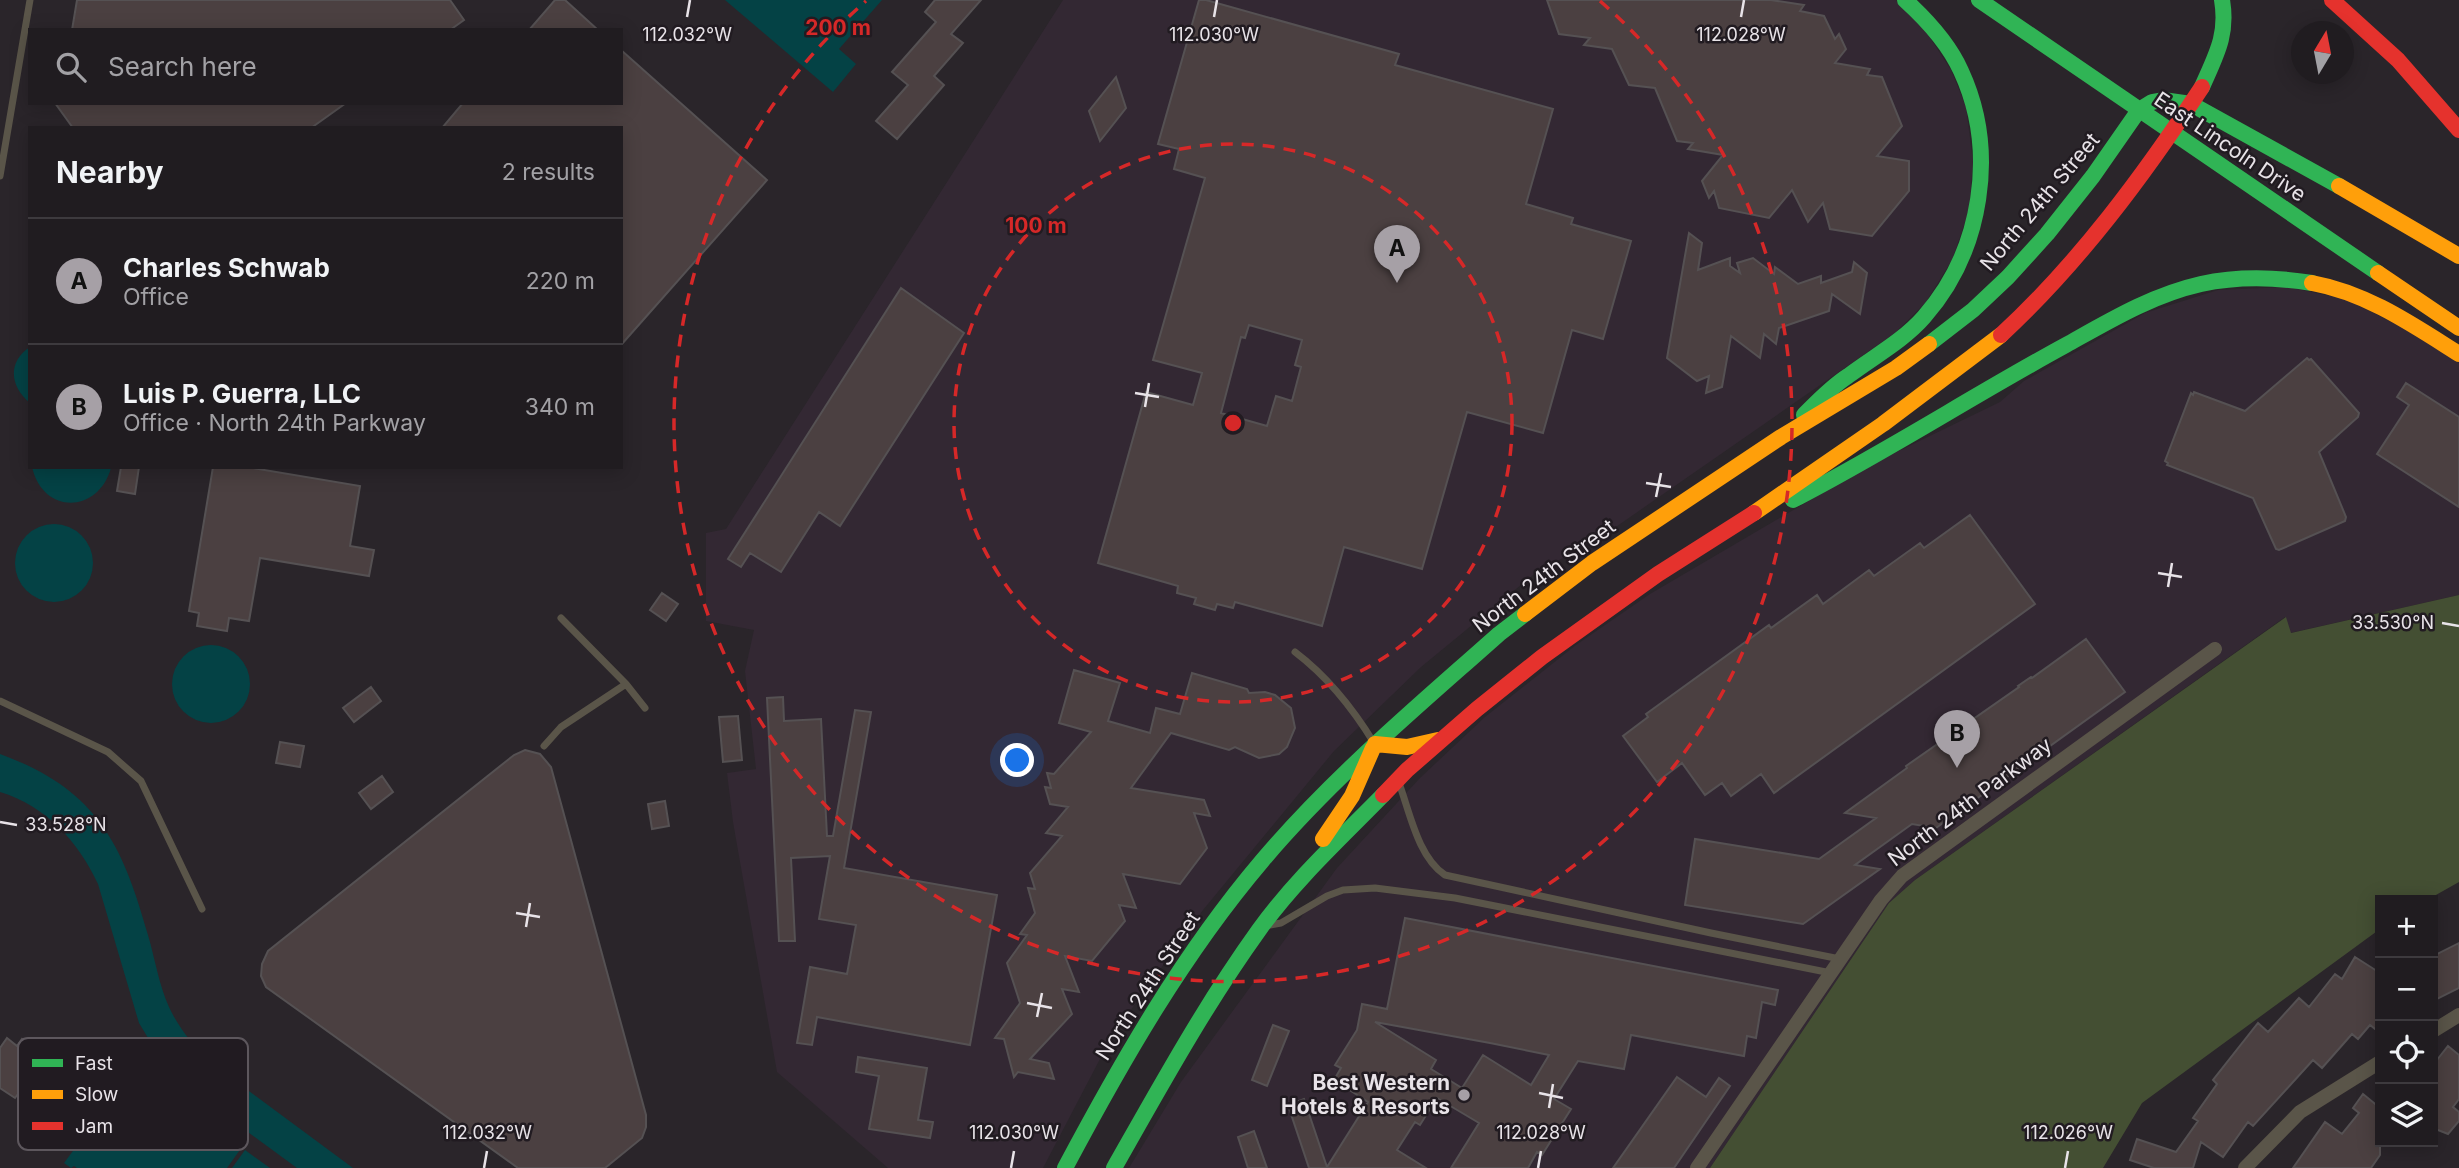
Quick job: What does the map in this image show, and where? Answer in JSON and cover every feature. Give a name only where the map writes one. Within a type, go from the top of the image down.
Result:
[{"type":"main road","points":[[1781,437],[1834,386],[1906,335],[1925,316],[1954,274],[1970,237],[1981,173],[1978,130],[1968,90],[1939,36],[1905,0]]},
{"type":"main road","name":"East Lincoln Drive","points":[[1979,0],[2459,328]]},
{"type":"main road","points":[[1114,1168],[1185,1044],[1263,926],[1331,847],[1397,780],[1542,657],[1658,574],[1740,523],[1883,424],[1993,343],[2033,306],[2101,228],[2202,88],[2222,43],[2225,19],[2222,0]]},
{"type":"main road","points":[[2332,0],[2398,60],[2459,130]]},
{"type":"main road","points":[[2139,110],[2152,102],[2163,100],[2191,104],[2459,256]]},
{"type":"main road","name":"North 24th Street","points":[[1065,1168],[1144,1026],[1234,895],[1301,817],[1374,744],[1499,634],[1592,563],[1781,437],[1896,368],[1973,310],[2008,277],[2046,234],[2093,176],[2139,110]]},
{"type":"main road","points":[[1740,523],[1768,513],[1828,483],[2012,374],[2101,325],[2154,299],[2201,284],[2241,278],[2319,284],[2343,291],[2394,314],[2459,354]]},
{"type":"main road","points":[[1282,902],[1295,875],[1350,802],[1363,777],[1374,744],[1407,747],[1441,740]]},
{"type":"street","name":"North 24th Parkway","points":[[1698,1168],[1881,900],[1902,876],[2215,649]]},
{"type":"street","points":[[2438,1028],[2459,1016]]},
{"type":"street","points":[[2245,1168],[2300,1112],[2375,1065]]},
{"type":"lane","points":[[0,176],[30,0]]},
{"type":"lane","points":[[561,618],[626,684],[645,708]]},
{"type":"lane","points":[[1295,652],[1315,667],[1340,694],[1356,713],[1374,744]]},
{"type":"lane","points":[[544,746],[561,727],[626,684]]},
{"type":"lane","points":[[0,701],[108,752],[141,781],[202,909]]},
{"type":"lane","points":[[1397,780],[1423,850],[1433,867],[1445,876],[1841,959]]},
{"type":"lane","points":[[1263,926],[1281,923],[1335,892],[1353,888],[1375,888],[1455,898],[1831,973]]},
{"type":"shaded area","points":[[1063,0],[1896,0],[1921,24],[1951,70],[1966,107],[1973,162],[1969,211],[1952,260],[1926,302],[1895,333],[1610,531],[1533,575],[1421,667],[1334,751],[1203,910],[1112,1036],[1043,1168],[888,1168],[777,1072],[733,822],[727,773],[756,769],[745,671],[754,630],[706,621],[706,533],[726,529]]},
{"type":"shaded area","points":[[2287,287],[2345,299],[2404,328],[2459,363],[2459,595],[2290,633],[2285,617],[1915,880],[1889,903],[1710,1168],[1129,1168],[1181,1082],[1337,868],[1420,778],[1485,717],[1576,645],[1650,594],[1872,464],[2000,402],[2024,381],[2145,313],[2218,290]]},
{"type":"green space","points":[[2459,595],[2459,882],[2436,895],[2375,895],[2375,933],[2142,1103],[2103,1168],[1710,1168],[1889,903],[1915,880],[2286,617],[2291,633]]},
{"type":"water","points":[[725,0],[882,0],[839,49],[856,64],[833,92]]},
{"type":"water","points":[[28,349],[28,401],[18,390],[14,375],[17,360]]},
{"type":"water","points":[[33,469],[111,469],[95,494],[83,501],[58,501],[47,494],[38,483]]},
{"type":"water","points":[[46,524],[62,524],[76,530],[87,541],[93,555],[93,571],[87,585],[76,596],[62,602],[46,602],[32,596],[21,585],[15,571],[15,555],[21,541],[32,530]]},
{"type":"water","points":[[203,645],[219,645],[233,651],[244,662],[250,676],[250,692],[244,706],[233,717],[219,723],[203,723],[189,717],[178,706],[172,692],[172,676],[178,662],[189,651]]},
{"type":"water","points":[[0,754],[33,768],[60,784],[82,802],[100,823],[127,872],[169,1007],[189,1038],[148,1038],[139,1023],[98,884],[81,853],[46,816],[17,798],[0,792]]},
{"type":"water","points":[[248,1090],[353,1168],[297,1168],[248,1132]]},
{"type":"water","points":[[74,1150],[240,1150],[227,1168],[71,1168],[64,1163]]},
{"type":"water","points":[[245,1150],[270,1168],[232,1168]]},
{"type":"building","points":[[77,0],[450,0],[464,20],[453,28],[72,28]]},
{"type":"building","points":[[555,0],[565,0],[596,28],[531,28]]},
{"type":"building","points":[[935,0],[981,0],[951,34],[963,43],[934,76],[944,85],[897,139],[876,121],[908,85],[892,72],[936,22],[925,12]]},
{"type":"building","points":[[1199,0],[1206,0],[1399,54],[1395,65],[1553,109],[1526,204],[1573,218],[1571,224],[1631,241],[1603,339],[1572,330],[1543,433],[1467,412],[1422,569],[1344,547],[1322,626],[1235,602],[1233,608],[1217,604],[1215,610],[1194,604],[1196,598],[1177,593],[1178,586],[1098,563],[1146,392],[1193,405],[1202,373],[1153,360],[1205,178],[1174,169],[1179,149],[1158,144]],"holes":[[[1249,325],[1302,340],[1295,365],[1301,367],[1292,401],[1276,396],[1267,426],[1221,413],[1241,337],[1245,338]]]},
{"type":"building","points":[[1547,0],[1771,0],[1804,5],[1800,11],[1824,16],[1835,39],[1839,34],[1846,49],[1835,63],[1870,69],[1867,75],[1882,77],[1902,126],[1877,156],[1909,161],[1909,191],[1872,236],[1830,229],[1823,203],[1808,222],[1792,190],[1769,218],[1719,208],[1714,191],[1709,198],[1702,181],[1723,155],[1688,149],[1693,143],[1677,141],[1655,88],[1629,85],[1612,49],[1584,45],[1590,38],[1559,34]]},
{"type":"building","points":[[623,52],[767,180],[623,343],[623,126],[444,126],[461,105],[623,105]]},
{"type":"building","points":[[1116,77],[1126,108],[1100,141],[1089,111]]},
{"type":"building","points":[[56,105],[343,105],[314,126],[72,126]]},
{"type":"building","points":[[1689,233],[1702,243],[1698,270],[1730,258],[1730,266],[1740,273],[1737,263],[1753,258],[1774,274],[1775,267],[1798,284],[1821,276],[1821,283],[1852,272],[1854,262],[1867,273],[1860,314],[1832,294],[1829,311],[1779,328],[1776,344],[1764,334],[1760,358],[1731,336],[1722,387],[1706,393],[1709,376],[1697,381],[1667,358]]},
{"type":"building","points":[[901,288],[964,333],[840,526],[819,512],[781,572],[750,553],[741,567],[728,559]]},
{"type":"building","points":[[2307,358],[2311,359],[2359,413],[2358,417],[2319,452],[2346,517],[2345,521],[2279,550],[2276,549],[2253,498],[2167,465],[2165,461],[2191,393],[2245,411]]},
{"type":"building","points":[[2406,383],[2459,417],[2459,507],[2377,454],[2409,405],[2397,397]]},
{"type":"building","points":[[121,469],[139,469],[135,494],[117,491]]},
{"type":"building","points":[[213,469],[259,469],[360,486],[350,546],[374,550],[369,576],[260,558],[249,621],[229,618],[227,631],[197,626],[199,613],[189,611]]},
{"type":"building","points":[[1970,515],[2035,604],[1774,793],[1761,774],[1731,796],[1722,783],[1705,795],[1682,763],[1657,782],[1623,736],[1648,717],[1646,714],[1769,625],[1771,628],[1817,595],[1823,604],[1869,570],[1874,576],[1920,543],[1924,548]]},
{"type":"building","points":[[662,593],[678,604],[666,621],[650,610]]},
{"type":"building","points":[[2086,639],[2125,692],[1936,828],[1912,824],[1855,865],[1880,869],[1803,924],[1685,905],[1695,839],[1819,859],[1876,818],[1845,813],[1907,768],[1906,766]]},
{"type":"building","points":[[1074,670],[1120,683],[1108,721],[1150,733],[1156,708],[1180,714],[1192,673],[1247,689],[1249,693],[1265,692],[1275,695],[1291,708],[1295,728],[1287,747],[1279,754],[1259,758],[1235,747],[1229,750],[1171,733],[1131,788],[1204,800],[1210,816],[1194,813],[1207,848],[1180,884],[1123,874],[1136,908],[1119,905],[1125,921],[1092,961],[1065,956],[1079,992],[1062,989],[1072,1014],[1030,1059],[1049,1063],[1054,1079],[1018,1072],[1014,1077],[1004,1039],[995,1038],[1020,1003],[1007,963],[1027,935],[1020,934],[1035,913],[1028,888],[1035,889],[1030,873],[1062,836],[1046,833],[1068,807],[1050,804],[1045,787],[1051,788],[1047,773],[1054,774],[1091,732],[1059,723]]},
{"type":"building","points":[[371,687],[381,701],[354,722],[343,708]]},
{"type":"building","points":[[783,697],[784,721],[821,719],[827,836],[833,836],[855,710],[871,712],[844,868],[997,895],[970,1045],[817,1017],[812,1045],[797,1043],[810,967],[847,974],[856,925],[819,919],[830,856],[791,858],[795,941],[779,941],[767,698]]},
{"type":"building","points":[[738,716],[742,760],[723,762],[719,717]]},
{"type":"building","points":[[280,742],[304,746],[300,767],[276,763]]},
{"type":"building","points":[[525,750],[540,754],[551,767],[646,1115],[642,1138],[605,1168],[518,1168],[266,987],[261,976],[262,964],[268,951],[514,755]]},
{"type":"building","points":[[382,776],[393,792],[371,809],[359,793]]},
{"type":"building","points":[[665,801],[669,826],[652,829],[648,804]]},
{"type":"building","points":[[1405,918],[1778,990],[1775,1005],[1762,1002],[1756,1038],[1747,1036],[1744,1056],[1631,1035],[1624,1069],[1578,1061],[1554,1099],[1571,1109],[1542,1155],[1537,1152],[1528,1168],[1451,1168],[1479,1123],[1437,1098],[1420,1125],[1415,1122],[1397,1150],[1426,1168],[1309,1168],[1288,1105],[1304,1099],[1327,1167],[1368,1102],[1334,1080],[1341,1068],[1335,1065],[1357,1030],[1362,1004],[1387,1009]],"holes":[[[1375,1022],[1549,1055],[1531,1085],[1483,1055],[1462,1088],[1431,1069],[1436,1060]]]},
{"type":"building","points":[[2459,943],[2459,988],[2438,998],[2438,958],[2438,954]]},
{"type":"building","points":[[2355,957],[2375,970],[2375,1029],[2370,1025],[2358,1039],[2352,1034],[2322,1068],[2313,1060],[2253,1126],[2248,1122],[2223,1157],[2201,1142],[2193,1168],[2154,1168],[2130,1160],[2137,1139],[2176,1152],[2198,1121],[2193,1118],[2217,1084],[2213,1080],[2258,1023],[2268,1032],[2299,998],[2309,1007],[2335,974],[2342,979]]},
{"type":"building","points":[[1273,1025],[1289,1031],[1267,1086],[1252,1080]]},
{"type":"building","points":[[7,1038],[18,1045],[18,1094],[15,1098],[0,1088],[0,1048]]},
{"type":"building","points":[[2448,1046],[2459,1055],[2459,1099],[2453,1107],[2459,1112],[2459,1121],[2448,1134],[2438,1130],[2438,1059]]},
{"type":"building","points":[[858,1057],[927,1068],[918,1120],[933,1122],[930,1138],[869,1129],[879,1076],[856,1072]]},
{"type":"building","points":[[1677,1077],[1706,1097],[1719,1078],[1730,1086],[1674,1168],[1613,1168]]},
{"type":"building","points":[[2363,1094],[2375,1104],[2375,1147],[2380,1147],[2380,1155],[2371,1168],[2293,1168],[2325,1122],[2342,1134],[2359,1113],[2353,1108]]},
{"type":"building","points":[[1254,1131],[1267,1168],[1248,1168],[1238,1137]]},
{"type":"traffic: fast","points":[[1804,415],[1836,385],[1916,326],[1944,291],[1971,231],[1981,167],[1979,134],[1972,102],[1961,71],[1950,51],[1929,24],[1905,0]]},
{"type":"traffic: fast","points":[[1979,0],[2378,273]]},
{"type":"traffic: fast","points":[[2202,87],[2222,34],[2222,0]]},
{"type":"traffic: fast","points":[[1929,344],[1973,310],[2008,277],[2047,234],[2093,176],[2139,110],[2152,102],[2163,100],[2191,104],[2339,186]]},
{"type":"traffic: fast","points":[[1793,500],[2032,364],[2148,302],[2201,284],[2229,280],[2270,279],[2312,283]]},
{"type":"traffic: fast","points":[[1065,1168],[1155,1009],[1206,933],[1262,861],[1317,800],[1376,743],[1525,614]]},
{"type":"traffic: fast","points":[[1114,1168],[1202,1017],[1259,930],[1303,877],[1383,795]]},
{"type":"traffic: slow","points":[[2339,186],[2459,256]]},
{"type":"traffic: slow","points":[[2378,273],[2459,328]]},
{"type":"traffic: slow","points":[[2312,283],[2371,302],[2459,354]]},
{"type":"traffic: slow","points":[[1754,513],[1883,424],[2001,335]]},
{"type":"traffic: slow","points":[[1525,614],[1592,563],[1781,437],[1896,368],[1929,344]]},
{"type":"traffic: slow","points":[[1375,744],[1407,747],[1438,740]]},
{"type":"traffic: slow","points":[[1323,839],[1352,796],[1373,748]]},
{"type":"traffic: jam","points":[[2332,0],[2398,60],[2459,130]]},
{"type":"traffic: jam","points":[[2001,335],[2084,248],[2157,153],[2202,87]]},
{"type":"traffic: jam","points":[[1383,795],[1407,770],[1477,709],[1542,657],[1658,574],[1754,513]]},
{"type":"place","name":"Charles Schwab","points":[[1397,283]]},
{"type":"place","name":"Luis P. Guerra, LLC","points":[[1957,768]]},
{"type":"place","name":"Best Western Hotels & Resorts","points":[[1464,1095]]}]
